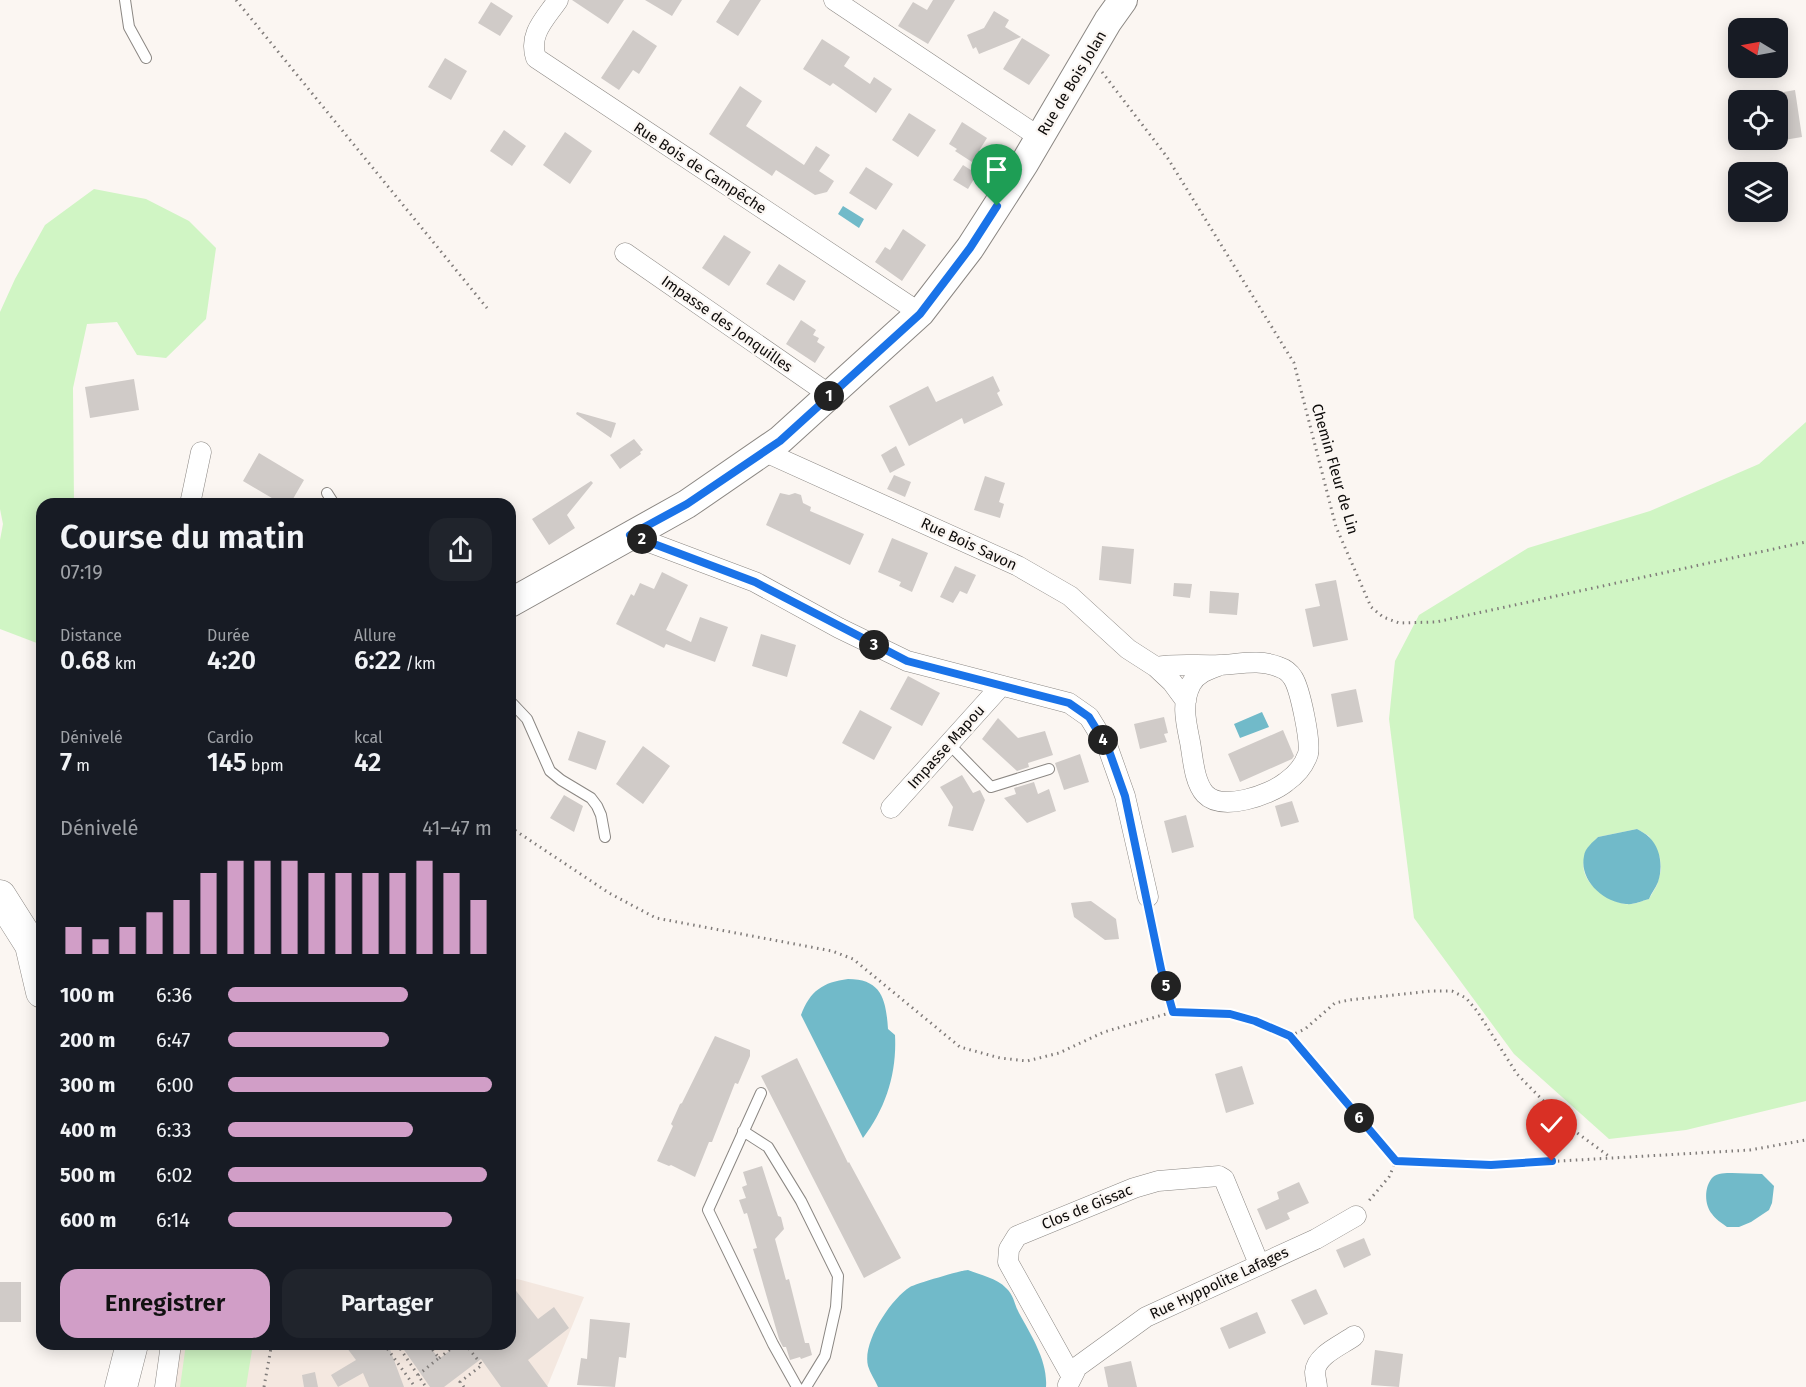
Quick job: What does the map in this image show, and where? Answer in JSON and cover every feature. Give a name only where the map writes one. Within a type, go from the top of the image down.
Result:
[{"type":"main road","points":[[0,896],[36,952]]},
{"type":"main road","points":[[121,1387],[130,1350]]},
{"type":"street","name":"Rue Bois de Campêche","points":[[558,0],[534,38],[533,49],[536,58],[920,314]]},
{"type":"street","points":[[834,0],[1039,137]]},
{"type":"street","name":"Rue de Bois Jolan","points":[[516,600],[687,504],[780,441],[920,314],[970,248],[1123,0]]},
{"type":"street","name":"Impasse des Jonquilles","points":[[625,253],[830,395]]},
{"type":"street","points":[[191,498],[201,452]]},
{"type":"street","name":"Rue Bois Savon","points":[[764,452],[1018,566],[1070,596],[1128,649],[1156,667],[1172,682],[1186,701]]},
{"type":"street","points":[[630,535],[755,582],[907,661],[1069,703],[1089,717],[1108,748],[1125,796],[1148,897]]},
{"type":"street","points":[[1156,667],[1250,662],[1277,666],[1288,672],[1294,679],[1306,722],[1309,752],[1303,765],[1293,777],[1277,789],[1256,798],[1223,802],[1213,800],[1198,782],[1185,715],[1186,701],[1191,684],[1196,678],[1202,672],[1221,665]]},
{"type":"street","name":"Impasse Mapou","points":[[891,808],[1001,686]]},
{"type":"street","name":"Clos de Gissac","points":[[1069,1382],[1008,1263],[1009,1249],[1017,1236],[1134,1188],[1158,1181],[1219,1176],[1224,1179],[1259,1264]]},
{"type":"street","name":"Rue Hyppolite Lafages","points":[[1069,1382],[1077,1367],[1146,1317],[1316,1239],[1356,1216]]},
{"type":"street","points":[[1317,1387],[1315,1373],[1317,1365],[1329,1352],[1354,1336]]},
{"type":"street","points":[[165,1387],[170,1350]]},
{"type":"lane","points":[[125,0],[129,27],[146,57]]},
{"type":"lane","points":[[327,493],[330,498]]},
{"type":"lane","points":[[516,707],[527,718],[550,771],[591,798],[597,806],[602,815],[604,837]]},
{"type":"lane","points":[[949,744],[991,787],[1049,769]]},
{"type":"lane","points":[[761,1093],[708,1210],[773,1344],[797,1387]]},
{"type":"lane","points":[[743,1131],[768,1147],[801,1200],[838,1276],[836,1307],[825,1356],[806,1387]]},
{"type":"path","points":[[236,0],[487,308]]},
{"type":"path","name":"Chemin Fleur de Lin","points":[[1088,54],[1167,157],[1293,363],[1336,527],[1371,607],[1383,617],[1399,623],[1436,622],[1806,542]]},
{"type":"path","points":[[516,831],[609,893],[656,918],[832,951],[853,959],[960,1047],[1000,1058],[1027,1061],[1059,1053],[1104,1032],[1173,1012],[1230,1014],[1255,1021],[1290,1036],[1396,1161],[1491,1165],[1750,1150],[1806,1140]]},
{"type":"path","points":[[1148,897],[1161,969],[1173,1012]]},
{"type":"path","points":[[1290,1036],[1305,1029],[1335,1003],[1361,998],[1452,991],[1467,998],[1517,1074],[1569,1127],[1612,1158]]},
{"type":"path","points":[[1356,1216],[1389,1177],[1396,1161]]},
{"type":"path","points":[[264,1387],[271,1350]]},
{"type":"path","points":[[388,1350],[415,1387]]},
{"type":"path","points":[[401,1350],[426,1387]]},
{"type":"path","points":[[433,1350],[439,1358]]},
{"type":"path","points":[[418,1375],[449,1350]]},
{"type":"path","points":[[464,1387],[460,1382],[482,1365],[470,1350]]},
{"type":"shaded area","points":[[516,1279],[584,1297],[547,1387],[174,1387],[179,1350],[516,1350]]},
{"type":"green space","points":[[94,189],[146,199],[189,221],[216,248],[206,319],[166,358],[137,355],[117,322],[87,324],[73,388],[74,498],[36,498],[36,643],[0,629],[0,540],[3,524],[0,509],[0,312],[15,279],[45,225]]},
{"type":"green space","points":[[1806,422],[1806,1101],[1686,1130],[1609,1139],[1514,1054],[1414,918],[1389,719],[1395,661],[1419,615],[1528,548],[1650,511],[1759,464]],"holes":[[[1637,829],[1649,836],[1660,858],[1661,870],[1657,885],[1649,899],[1633,904],[1621,903],[1591,885],[1586,877],[1584,862],[1586,854],[1598,837]]]},
{"type":"green space","points":[[185,1350],[252,1350],[246,1387],[180,1387]]},
{"type":"water","points":[[843,206],[864,219],[859,228],[838,214]]},
{"type":"water","points":[[1262,712],[1269,727],[1240,738],[1234,724]]},
{"type":"water","points":[[1637,829],[1648,836],[1656,847],[1661,865],[1660,876],[1649,899],[1626,904],[1609,899],[1594,888],[1583,865],[1585,853],[1598,837]]},
{"type":"water","points":[[848,979],[859,980],[875,987],[886,1009],[888,1029],[895,1035],[894,1063],[888,1090],[878,1115],[863,1138],[801,1015],[818,989]]},
{"type":"water","points":[[1732,1173],[1762,1174],[1774,1186],[1769,1210],[1739,1227],[1727,1227],[1719,1221],[1709,1210],[1706,1201],[1708,1185],[1713,1177]]},
{"type":"water","points":[[968,1270],[998,1282],[1011,1294],[1042,1358],[1046,1387],[878,1387],[869,1369],[867,1356],[869,1345],[887,1311],[910,1287]]},
{"type":"building","points":[[572,0],[624,0],[608,24]]},
{"type":"building","points":[[645,0],[682,0],[672,16]]},
{"type":"building","points":[[730,0],[761,0],[738,36],[716,22]]},
{"type":"building","points":[[933,0],[955,0],[928,44],[898,26],[913,2],[927,10]]},
{"type":"building","points":[[491,2],[513,16],[500,36],[478,23]]},
{"type":"building","points":[[994,11],[1009,20],[1005,27],[1021,37],[979,54],[976,47],[973,49],[967,35],[984,28]]},
{"type":"building","points":[[633,30],[657,46],[639,74],[633,70],[619,90],[601,78]]},
{"type":"building","points":[[1022,38],[1050,55],[1029,85],[1003,69]]},
{"type":"building","points":[[822,39],[850,57],[844,66],[870,84],[874,77],[892,89],[876,113],[833,83],[830,86],[803,69]]},
{"type":"building","points":[[445,58],[467,71],[451,100],[428,87]]},
{"type":"building","points":[[740,86],[762,101],[746,126],[804,165],[816,146],[830,155],[819,171],[834,181],[827,192],[815,195],[776,170],[772,176],[709,134]]},
{"type":"building","points":[[1795,90],[1802,137],[1788,139],[1788,91]]},
{"type":"building","points":[[909,113],[936,130],[918,157],[892,140]]},
{"type":"building","points":[[962,122],[987,138],[972,162],[955,151],[957,149],[949,144]]},
{"type":"building","points":[[504,130],[526,146],[512,166],[490,151]]},
{"type":"building","points":[[565,132],[592,151],[570,184],[543,165]]},
{"type":"building","points":[[963,165],[977,174],[968,189],[953,180]]},
{"type":"building","points":[[866,167],[893,184],[876,210],[849,193]]},
{"type":"building","points":[[903,229],[926,245],[902,281],[875,262],[885,247],[890,250]]},
{"type":"building","points":[[724,235],[751,252],[729,286],[702,268]]},
{"type":"building","points":[[779,264],[806,281],[794,301],[766,284]]},
{"type":"building","points":[[801,320],[816,330],[813,335],[819,338],[817,342],[825,347],[815,363],[786,344]]},
{"type":"building","points":[[993,376],[1003,405],[964,424],[962,418],[909,446],[889,406],[928,386],[936,402]]},
{"type":"building","points":[[134,379],[139,410],[90,418],[85,387]]},
{"type":"building","points":[[577,412],[616,423],[611,438],[576,414]]},
{"type":"building","points":[[634,439],[643,450],[641,454],[620,469],[610,455]]},
{"type":"building","points":[[896,446],[905,465],[890,473],[881,455]]},
{"type":"building","points":[[259,453],[304,480],[294,498],[272,498],[243,481]]},
{"type":"building","points":[[894,475],[911,482],[905,497],[887,489]]},
{"type":"building","points":[[985,476],[1005,483],[999,502],[1004,504],[1000,518],[974,510]]},
{"type":"building","points":[[591,481],[593,483],[567,515],[575,528],[549,545],[532,519]]},
{"type":"building","points":[[780,493],[801,495],[803,503],[811,507],[810,511],[864,534],[850,565],[766,525]]},
{"type":"building","points":[[892,538],[928,553],[912,592],[899,586],[901,582],[878,572]]},
{"type":"building","points":[[1102,546],[1134,549],[1131,584],[1099,580]]},
{"type":"building","points":[[955,566],[976,575],[967,594],[960,591],[953,603],[940,597]]},
{"type":"building","points":[[662,572],[688,585],[666,630],[691,642],[700,617],[728,627],[715,662],[666,644],[664,648],[616,624],[631,594],[634,596],[640,583],[654,589]]},
{"type":"building","points":[[1336,580],[1348,640],[1313,647],[1305,609],[1320,606],[1315,584]]},
{"type":"building","points":[[1174,583],[1192,584],[1190,598],[1173,596]]},
{"type":"building","points":[[1210,591],[1239,593],[1237,615],[1209,613]]},
{"type":"building","points":[[761,634],[796,645],[787,677],[752,666]]},
{"type":"building","points":[[908,676],[940,693],[922,726],[890,709]]},
{"type":"building","points":[[1356,689],[1363,722],[1337,727],[1331,694]]},
{"type":"building","points":[[860,710],[892,727],[874,760],[842,743]]},
{"type":"building","points":[[1164,717],[1168,733],[1164,734],[1167,742],[1140,749],[1134,724]]},
{"type":"building","points":[[998,718],[1018,738],[1045,731],[1053,755],[1028,763],[1029,767],[1017,771],[982,739]]},
{"type":"building","points":[[1283,730],[1294,756],[1292,759],[1240,782],[1228,754]]},
{"type":"building","points":[[578,731],[606,741],[596,770],[568,760]]},
{"type":"building","points":[[643,746],[670,766],[643,804],[616,784]]},
{"type":"building","points":[[1080,754],[1089,782],[1064,790],[1055,763]]},
{"type":"building","points":[[962,775],[973,793],[980,790],[985,800],[973,831],[948,826],[953,807],[940,787]]},
{"type":"building","points":[[1034,782],[1038,794],[1049,789],[1056,811],[1027,823],[1004,798],[1016,794],[1014,788]]},
{"type":"building","points":[[564,795],[583,806],[574,832],[550,818]]},
{"type":"building","points":[[1292,801],[1299,822],[1281,827],[1275,806]]},
{"type":"building","points":[[1186,815],[1194,847],[1172,853],[1164,821]]},
{"type":"building","points":[[1091,901],[1116,919],[1119,939],[1105,940],[1074,917],[1071,903]]},
{"type":"building","points":[[715,1036],[750,1050],[750,1056],[738,1084],[735,1083],[712,1142],[709,1142],[695,1177],[657,1161],[680,1104]]},
{"type":"building","points":[[797,1058],[848,1163],[901,1258],[864,1278],[761,1076]]},
{"type":"building","points":[[1242,1066],[1254,1104],[1226,1113],[1215,1074]]},
{"type":"building","points":[[762,1166],[784,1229],[775,1239],[786,1280],[789,1279],[805,1343],[809,1343],[812,1355],[801,1359],[800,1357],[790,1360],[786,1347],[783,1347],[779,1339],[753,1249],[757,1248],[747,1213],[744,1214],[739,1200],[746,1198],[742,1187],[747,1185],[743,1172]]},
{"type":"building","points":[[1299,1182],[1309,1203],[1287,1213],[1290,1219],[1266,1230],[1257,1209],[1279,1199],[1277,1192]]},
{"type":"building","points":[[1364,1238],[1371,1255],[1344,1268],[1336,1250]]},
{"type":"building","points":[[0,1282],[21,1282],[21,1322],[0,1322]]},
{"type":"building","points":[[1316,1289],[1328,1314],[1304,1325],[1291,1300]]},
{"type":"building","points":[[516,1291],[538,1319],[554,1307],[569,1328],[528,1360],[548,1387],[501,1387],[481,1359],[444,1387],[430,1387],[404,1350],[432,1350],[439,1359],[450,1350],[516,1350]]},
{"type":"building","points":[[1257,1312],[1266,1333],[1229,1349],[1220,1328]]},
{"type":"building","points":[[590,1319],[630,1323],[626,1358],[619,1357],[615,1387],[577,1385],[581,1358],[587,1359]]},
{"type":"building","points":[[348,1350],[390,1350],[404,1387],[369,1387],[363,1373],[338,1387],[331,1375],[356,1360]]},
{"type":"building","points":[[1375,1350],[1403,1354],[1399,1387],[1371,1385]]},
{"type":"building","points":[[1131,1361],[1137,1387],[1108,1387],[1104,1367]]},
{"type":"building","points":[[315,1372],[318,1387],[304,1387],[302,1375]]},
{"type":"route","points":[[997,206],[970,248],[920,314],[780,441],[687,504],[630,535],[755,582],[839,628],[907,661],[1069,703],[1089,717],[1108,748],[1125,796],[1148,897],[1161,969],[1173,1012],[1230,1014],[1255,1021],[1290,1036],[1396,1161],[1491,1165],[1552,1161]]}]
